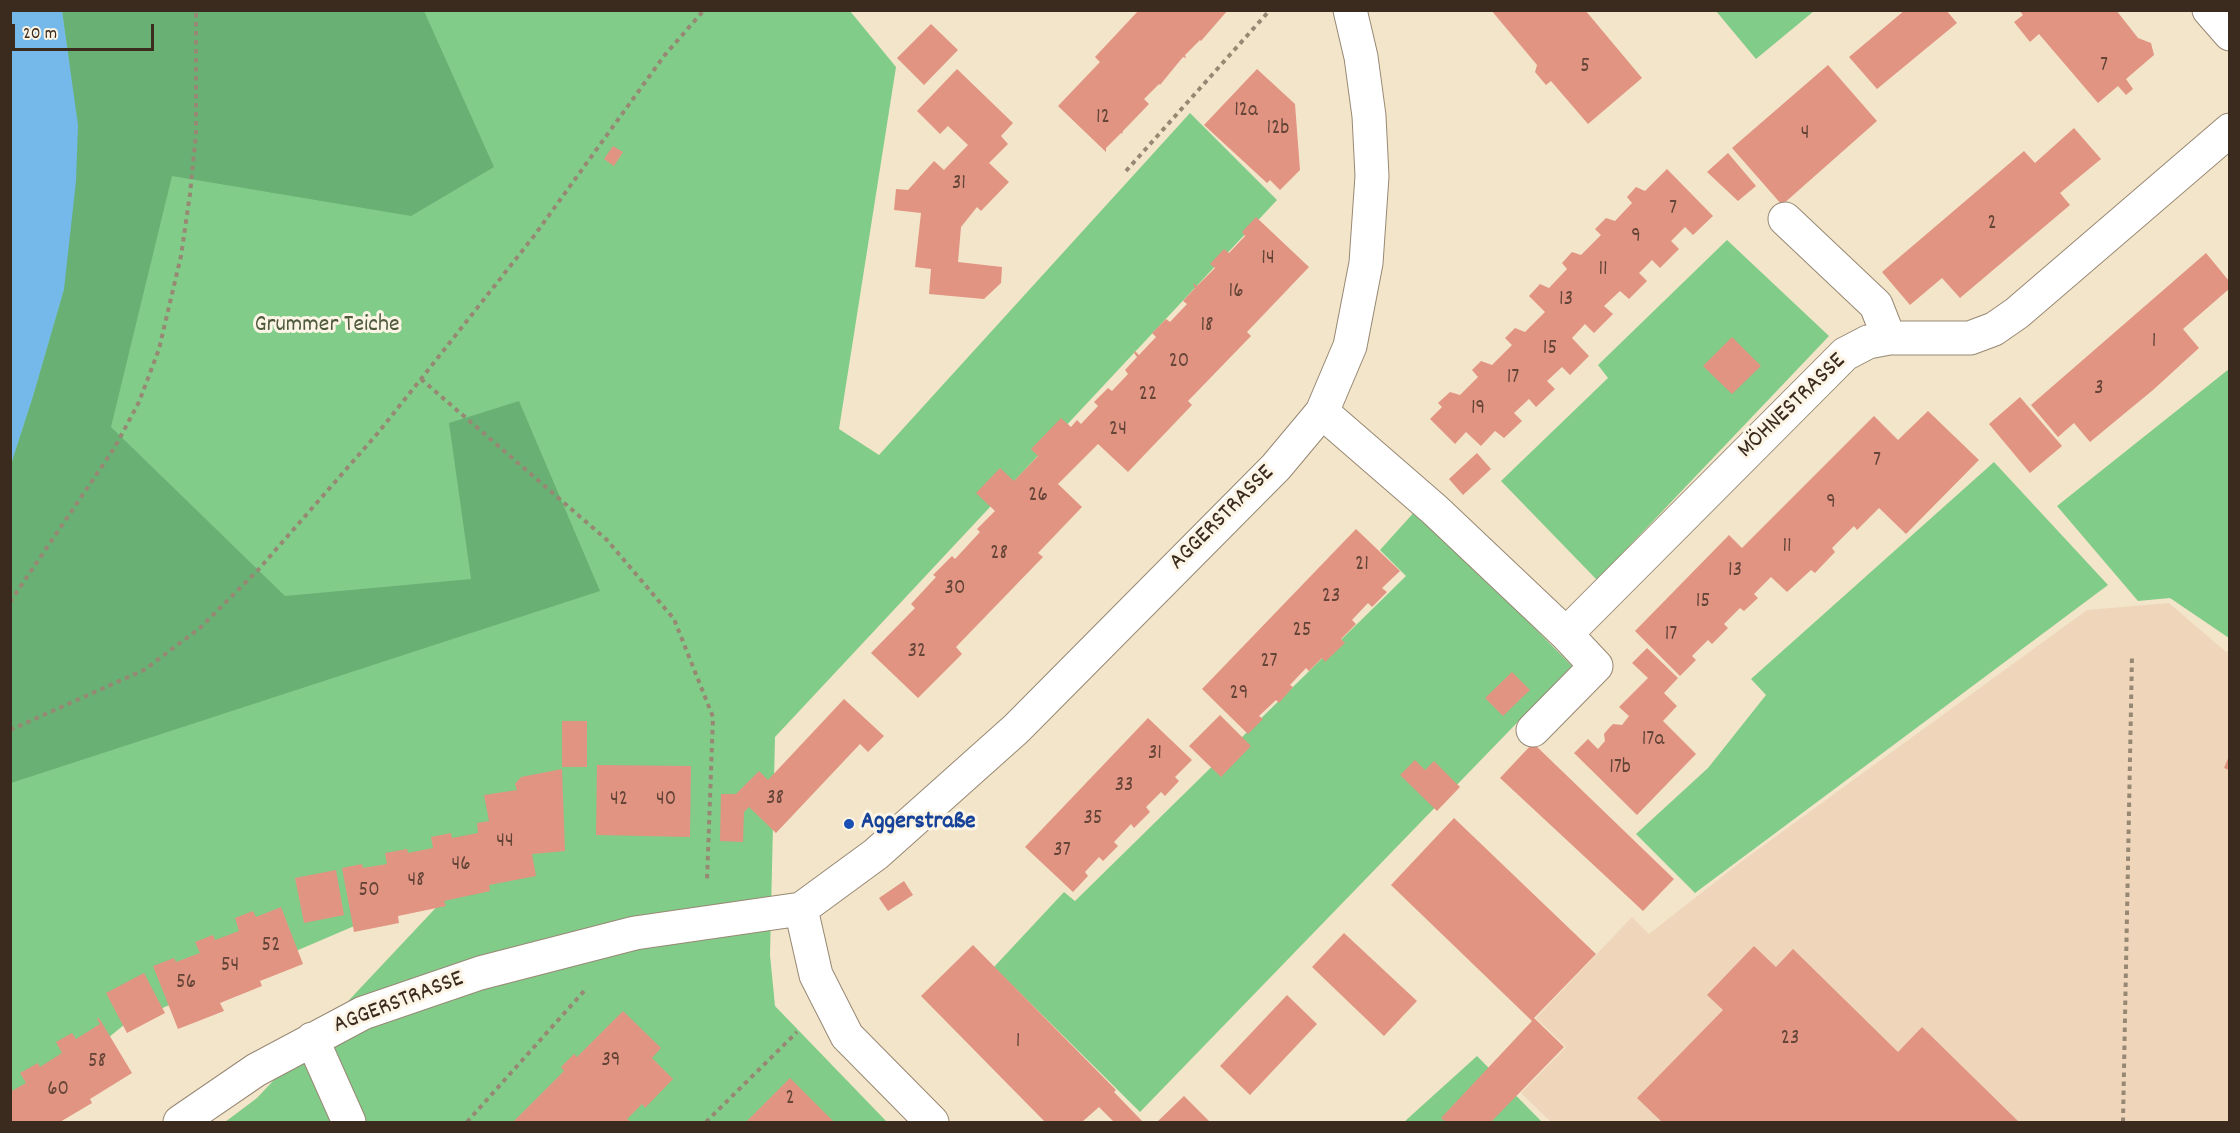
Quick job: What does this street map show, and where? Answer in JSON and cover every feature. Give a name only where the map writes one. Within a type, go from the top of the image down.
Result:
[{"type":"street","name":"AGGERSTRASSE","points":[[180,1122],[256,1070],[363,1013],[480,973],[635,933],[801,909],[876,854],[1016,729],[1276,467],[1322,412],[1350,346],[1366,262],[1372,187],[1369,116],[1361,57],[1350,10]]},
{"type":"street","points":[[2209,10],[2229,34]]},
{"type":"street","name":"MÖHNESTRASSE","points":[[1566,634],[1845,354],[1868,342],[1889,338],[1970,338],[1994,329],[2017,313],[2229,129]]},
{"type":"street","points":[[1785,219],[1876,305],[1889,338]]},
{"type":"street","points":[[1322,412],[1435,510],[1566,634],[1596,666],[1533,730]]},
{"type":"street","points":[[801,909],[816,975],[847,1036],[932,1122]]},
{"type":"street","points":[[312,1039],[349,1122]]},
{"type":"path","points":[[10,602],[115,447],[139,402],[159,349],[182,256],[190,194],[196,134],[196,10]]},
{"type":"path","points":[[10,730],[144,669],[200,628],[266,562],[377,434],[421,379],[534,236],[664,56],[704,10]]},
{"type":"path","points":[[1126,171],[1270,10]]},
{"type":"path","points":[[421,379],[607,540],[674,619],[713,717],[705,922]]},
{"type":"path","points":[[2123,1122],[2132,655]]},
{"type":"path","points":[[467,1122],[590,985]]},
{"type":"path","points":[[706,1122],[828,1002]]},
{"type":"shaded area","points":[[2169,603],[2229,652],[2229,1122],[1551,1122],[1521,1093],[1566,1047],[1536,1018],[1632,917],[1649,934],[1742,861],[2087,610]]},
{"type":"green space","name":"Grummer Teiche","points":[[11,11],[850,11],[896,67],[839,429],[879,455],[1190,113],[1277,200],[775,737],[770,955],[775,1006],[887,1122],[225,1122],[257,1098],[462,880],[125,1024],[11,1118]]},
{"type":"green space","points":[[62,11],[424,11],[494,167],[411,216],[172,176],[111,427],[285,596],[471,579],[449,423],[519,401],[600,591],[11,783],[11,464],[64,289],[69,61]]},
{"type":"green space","points":[[1716,11],[1814,11],[1756,59]]},
{"type":"green space","points":[[1727,240],[1829,336],[1597,580],[1501,481],[1608,378],[1598,365]]},
{"type":"green space","points":[[2229,369],[2229,638],[2170,598],[2138,601],[2057,506]]},
{"type":"green space","points":[[1994,462],[2108,585],[1695,893],[1636,834],[1708,768],[1766,695],[1751,679]]},
{"type":"green space","points":[[1417,509],[1572,666],[1140,1112],[994,967],[1064,892],[1075,901],[1406,576],[1380,550]]},
{"type":"green space","points":[[1477,1056],[1542,1122],[1404,1122]]},
{"type":"water","points":[[11,10],[62,11],[78,125],[76,181],[64,289],[11,464]]},
{"type":"building","points":[[1139,10],[1228,10],[1201,41],[1185,55],[1186,58],[1183,57],[1160,85],[1144,99],[1149,104],[1106,148],[1106,152],[1058,106],[1100,62],[1095,57]]},
{"type":"building","points":[[1491,10],[1585,10],[1642,78],[1588,124],[1551,81],[1546,85],[1535,72],[1537,65]]},
{"type":"building","points":[[1905,10],[1946,10],[1957,23],[1877,89],[1849,57]]},
{"type":"building","points":[[2019,10],[2116,10],[2138,38],[2151,43],[2154,55],[2126,79],[2133,89],[2126,95],[2118,86],[2098,103],[2039,34],[2030,42],[2014,22],[2023,15]]},
{"type":"building","points":[[931,24],[958,50],[924,85],[897,58]]},
{"type":"building","points":[[1828,65],[1877,121],[1782,205],[1732,148]]},
{"type":"building","points":[[957,69],[1013,123],[1001,136],[1008,144],[989,163],[1009,182],[981,211],[977,207],[961,227],[958,262],[1002,267],[1001,283],[984,299],[929,294],[931,269],[915,267],[921,213],[894,210],[896,189],[908,190],[934,161],[944,170],[968,145],[948,126],[940,134],[917,111]]},
{"type":"building","points":[[1257,69],[1295,104],[1300,170],[1280,190],[1270,180],[1267,183],[1204,125]]},
{"type":"building","points":[[2074,128],[2101,159],[2060,193],[2070,205],[1960,298],[1942,278],[1910,305],[1882,272],[2024,151],[2035,163]]},
{"type":"building","points":[[613,146],[623,152],[614,166],[604,159]]},
{"type":"building","points":[[1728,153],[1756,186],[1738,201],[1707,172]]},
{"type":"building","points":[[1667,169],[1713,216],[1693,235],[1685,227],[1671,241],[1679,249],[1660,268],[1652,260],[1639,273],[1647,281],[1629,299],[1620,291],[1604,306],[1613,314],[1594,333],[1585,324],[1572,338],[1589,356],[1570,375],[1562,367],[1547,381],[1555,389],[1536,407],[1529,399],[1514,413],[1522,421],[1504,438],[1495,431],[1481,446],[1466,432],[1455,444],[1430,419],[1442,407],[1438,403],[1450,392],[1460,395],[1478,377],[1472,370],[1481,361],[1492,365],[1512,345],[1505,338],[1515,328],[1525,332],[1545,312],[1529,296],[1540,284],[1549,288],[1567,269],[1562,263],[1572,252],[1581,255],[1601,235],[1595,229],[1606,218],[1615,221],[1632,203],[1627,197],[1636,187],[1645,191]]},
{"type":"building","points":[[1256,217],[1309,267],[1247,332],[1251,336],[1188,401],[1192,405],[1128,472],[1098,444],[1058,484],[1082,507],[1038,553],[1043,557],[956,647],[962,654],[918,698],[871,653],[915,608],[911,604],[936,577],[933,575],[952,556],[955,559],[980,532],[977,529],[995,511],[976,493],[1000,468],[1014,481],[1038,456],[1031,449],[1061,418],[1071,427],[1077,420],[1081,424],[1098,406],[1094,402],[1108,388],[1112,391],[1128,374],[1125,370],[1137,357],[1135,351],[1139,355],[1156,337],[1152,333],[1166,319],[1170,322],[1187,304],[1183,301],[1195,288],[1193,283],[1197,286],[1215,268],[1210,264],[1224,249],[1229,253],[1245,236],[1242,232]]},
{"type":"building","points":[[2206,253],[2229,281],[2229,289],[2183,329],[2199,348],[2090,442],[2074,423],[2058,437],[2031,405]]},
{"type":"building","points":[[1732,337],[1761,366],[1732,394],[1703,366]]},
{"type":"building","points":[[2020,397],[2062,446],[2030,473],[1989,424]]},
{"type":"building","points":[[1928,411],[1979,460],[1906,534],[1879,508],[1857,530],[1854,526],[1832,548],[1835,552],[1815,573],[1811,570],[1787,592],[1771,577],[1754,594],[1758,598],[1744,611],[1740,608],[1724,624],[1728,628],[1712,644],[1708,640],[1692,656],[1696,660],[1680,676],[1635,631],[1729,535],[1742,548],[1874,416],[1898,440]]},
{"type":"building","points":[[1477,453],[1491,469],[1463,495],[1449,479]]},
{"type":"building","points":[[1356,529],[1400,571],[1382,588],[1387,592],[1372,607],[1368,603],[1352,620],[1356,624],[1341,639],[1345,643],[1325,662],[1322,658],[1309,671],[1306,668],[1290,685],[1293,687],[1279,703],[1276,700],[1259,716],[1263,719],[1248,734],[1202,689]]},
{"type":"building","points":[[1647,648],[1678,678],[1664,693],[1677,706],[1663,721],[1696,754],[1637,815],[1574,753],[1588,739],[1598,749],[1605,741],[1604,734],[1609,728],[1613,724],[1622,725],[1629,716],[1619,707],[1648,678],[1632,663]]},
{"type":"building","points":[[1512,672],[1530,690],[1503,716],[1485,698]]},
{"type":"building","points":[[844,699],[884,736],[868,752],[860,744],[776,833],[749,807],[744,812],[743,842],[720,841],[721,794],[736,794],[759,771],[768,780]]},
{"type":"building","points":[[1220,715],[1251,746],[1221,777],[1189,746]]},
{"type":"building","points":[[1148,718],[1192,760],[1175,777],[1179,781],[1165,796],[1161,792],[1146,807],[1150,812],[1134,828],[1131,824],[1114,842],[1118,846],[1103,861],[1099,857],[1085,872],[1088,876],[1073,892],[1025,847]]},
{"type":"building","points":[[562,721],[587,721],[587,767],[562,767]]},
{"type":"building","points":[[1533,743],[1674,879],[1643,911],[1500,778]]},
{"type":"building","points":[[2229,756],[2229,770],[2224,768]]},
{"type":"building","points":[[1415,760],[1425,770],[1434,761],[1460,787],[1437,811],[1400,775]]},
{"type":"building","points":[[597,765],[691,766],[690,837],[596,835]]},
{"type":"building","points":[[562,769],[565,851],[532,854],[536,876],[489,885],[490,891],[444,901],[446,906],[398,916],[399,923],[354,932],[342,868],[362,864],[363,868],[387,864],[385,853],[407,849],[408,853],[433,848],[431,837],[451,833],[452,838],[478,833],[477,823],[489,821],[484,795],[517,790],[515,784],[521,777]]},
{"type":"building","points":[[1454,818],[1596,954],[1534,1018],[1564,1047],[1491,1122],[1446,1122],[1441,1118],[1532,1021],[1391,885]]},
{"type":"building","points":[[336,870],[344,915],[304,923],[295,878]]},
{"type":"building","points":[[904,881],[913,895],[888,911],[879,898]]},
{"type":"building","points":[[281,907],[303,964],[260,981],[262,986],[220,1003],[224,1011],[178,1029],[153,966],[174,958],[176,962],[200,953],[195,942],[213,935],[215,940],[239,931],[235,918],[253,911],[256,917]]},
{"type":"building","points":[[1344,933],[1417,1001],[1384,1036],[1312,967]]},
{"type":"building","points":[[973,945],[1116,1090],[1114,1092],[1143,1122],[1114,1122],[1099,1107],[1082,1122],[1045,1122],[921,996]]},
{"type":"building","points":[[1754,946],[1776,967],[1793,949],[1898,1052],[1922,1027],[2019,1122],[1662,1122],[1637,1098],[1723,1010],[1707,995]]},
{"type":"building","points":[[144,973],[165,1013],[127,1033],[106,993]]},
{"type":"building","points":[[1287,995],[1317,1024],[1250,1095],[1220,1066]]},
{"type":"building","points":[[623,1011],[661,1048],[652,1058],[673,1079],[645,1108],[642,1104],[627,1119],[631,1122],[513,1122],[564,1071],[561,1067],[574,1054],[577,1057]]},
{"type":"building","points":[[99,1018],[132,1073],[90,1099],[92,1103],[60,1122],[10,1122],[10,1092],[26,1083],[20,1073],[38,1063],[40,1067],[62,1053],[56,1042],[72,1033],[76,1039],[100,1024],[97,1019]]},
{"type":"building","points":[[790,1078],[834,1122],[746,1122]]},
{"type":"building","points":[[1184,1096],[1210,1122],[1157,1122]]},
{"type":"place","name":"Aggerstraße","points":[[849,824]]}]
